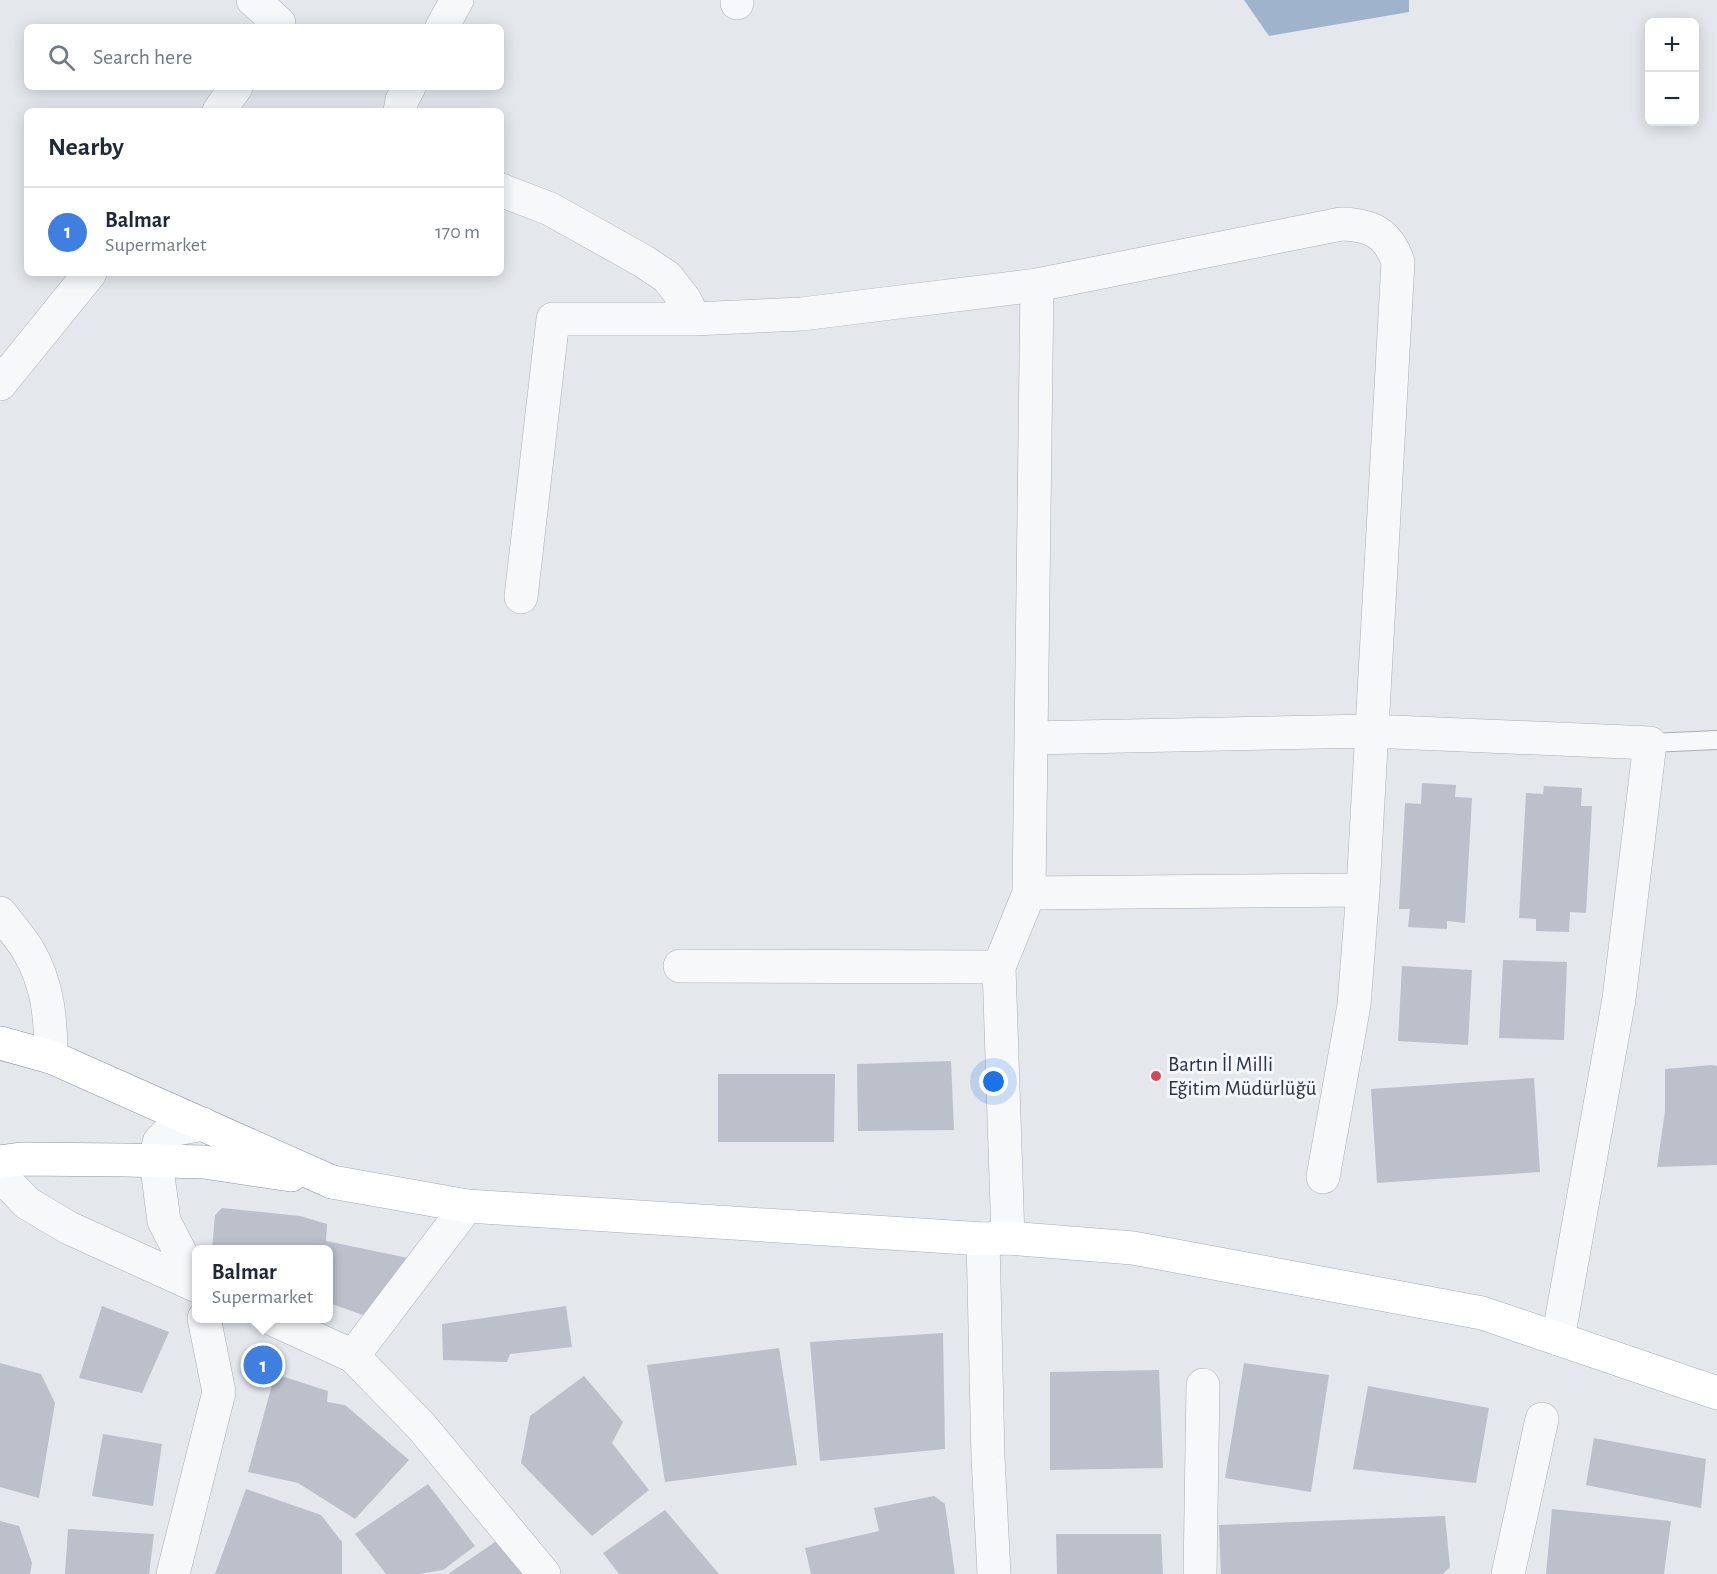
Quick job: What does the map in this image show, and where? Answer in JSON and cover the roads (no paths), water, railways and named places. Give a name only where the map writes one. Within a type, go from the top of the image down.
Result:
[{"type":"main road","points":[[0,1043],[51,1057],[332,1182]]},
{"type":"main road","points":[[0,1162],[21,1159],[204,1162],[467,1206],[1133,1248],[1482,1313],[1717,1393]]},
{"type":"street","points":[[253,0],[282,17]]},
{"type":"street","points":[[444,24],[457,0]]},
{"type":"street","points":[[221,108],[234,90]]},
{"type":"street","points":[[401,108],[407,90]]},
{"type":"street","points":[[504,191],[550,208],[667,277],[685,300],[694,319]]},
{"type":"street","points":[[521,597],[553,319],[694,319],[802,314],[1037,285],[1341,224],[1360,225],[1374,230],[1386,239],[1394,250],[1398,262],[1370,731],[1363,890],[1354,1005],[1323,1177]]},
{"type":"street","points":[[0,384],[88,276]]},
{"type":"street","points":[[994,1574],[988,1457],[996,1239],[999,967],[1029,893],[1037,285]]},
{"type":"street","points":[[1031,738],[1370,731],[1650,743],[1619,999],[1558,1339]]},
{"type":"street","points":[[1029,893],[1363,890]]},
{"type":"street","points":[[0,913],[28,950],[38,970],[47,996],[51,1021],[51,1057]]},
{"type":"street","points":[[680,966],[999,967]]},
{"type":"street","points":[[192,1275],[164,1221],[156,1161],[159,1142],[171,1130],[203,1124]]},
{"type":"street","points":[[159,1193],[173,1174],[204,1162]]},
{"type":"street","points":[[0,1175],[27,1203],[69,1228],[192,1283]]},
{"type":"street","points":[[353,1356],[467,1206]]},
{"type":"street","points":[[173,1574],[219,1392],[205,1323]]},
{"type":"street","points":[[281,1323],[353,1356],[420,1426],[544,1574]]},
{"type":"street","points":[[1200,1574],[1203,1385]]},
{"type":"street","points":[[1508,1574],[1542,1419]]},
{"type":"lane","points":[[1650,743],[1717,740]]},
{"type":"water","points":[[1244,0],[1409,0],[1409,12],[1269,36]]},
{"type":"place","name":"Bartın İl Milli Eğitim Müdürlüğü","points":[[1156,1076]]},
{"type":"place","name":"Balmar","points":[[263,1365]]}]
